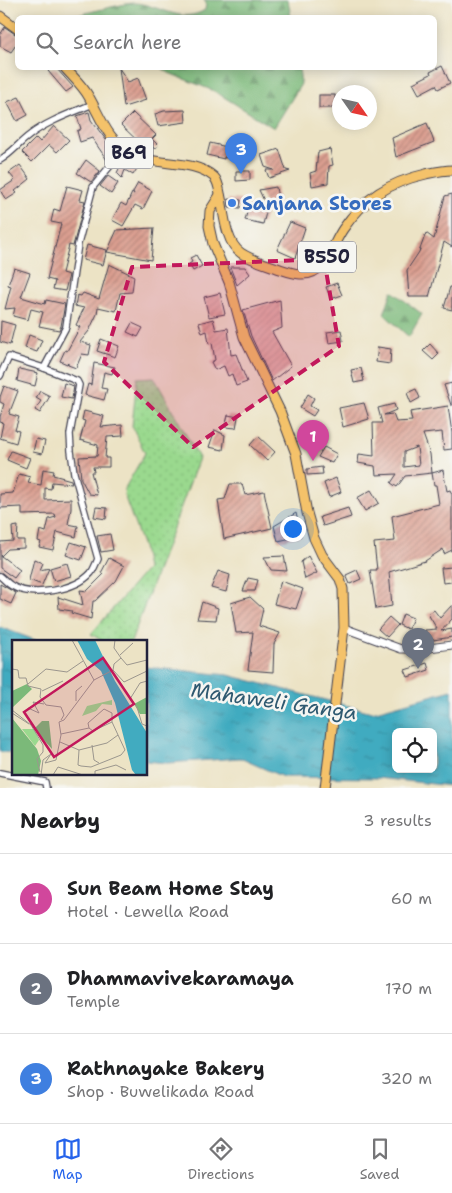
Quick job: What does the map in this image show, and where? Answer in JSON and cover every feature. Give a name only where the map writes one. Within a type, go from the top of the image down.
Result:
[{"type":"main road","points":[[0,16],[15,27]]},
{"type":"main road","name":"B69","points":[[67,70],[84,88],[108,134],[124,149],[137,157],[206,171],[216,179],[220,195]]},
{"type":"main road","name":"B550","points":[[220,195],[230,238],[238,250],[261,262],[293,273],[302,274],[311,273],[318,269],[325,261],[344,228],[361,207],[382,190],[397,182],[452,170]]},
{"type":"main road","points":[[220,195],[210,212],[210,236],[229,282],[244,337],[280,411],[296,454],[307,513],[314,538],[322,555],[342,584],[344,595],[344,628],[325,788]]},
{"type":"street","points":[[0,160],[31,134],[62,117],[93,104]]},
{"type":"street","points":[[44,368],[66,327],[78,244],[93,187],[124,149]]},
{"type":"street","points":[[0,376],[9,357],[77,381],[79,385],[70,434],[71,451],[74,473],[98,559],[91,573],[71,586],[63,588],[37,592],[22,590],[12,586],[0,576]]},
{"type":"street","points":[[344,628],[401,649],[452,645]]},
{"type":"street","points":[[15,776],[45,782],[46,788]]},
{"type":"highlighted area","points":[[324,259],[339,346],[193,447],[104,362],[132,267]]},
{"type":"green space","points":[[204,0],[288,0],[291,15],[187,15],[205,10],[206,3]]},
{"type":"green space","points":[[134,3],[178,15],[80,15]]},
{"type":"green space","points":[[165,70],[299,70],[301,84],[274,128],[214,91]]},
{"type":"green space","points":[[392,291],[422,314],[409,337],[384,314]]},
{"type":"green space","points":[[154,377],[199,458],[132,640],[101,640],[91,634],[147,569],[143,547],[124,495],[125,488],[145,453],[132,426],[137,378]]},
{"type":"water","points":[[0,627],[35,640],[12,640],[12,753],[0,752]]},
{"type":"water","name":"Mahaweli Ganga","points":[[148,667],[228,675],[372,712],[452,690],[452,786],[378,778],[283,777],[240,758],[167,763],[148,761]]},
{"type":"building","points":[[5,27],[15,34],[15,46],[11,52],[0,46],[0,35]]},
{"type":"building","points":[[442,66],[450,83],[438,89],[436,85],[419,94],[413,83],[431,74],[430,72]]},
{"type":"building","points":[[58,70],[73,87],[66,92],[48,71]]},
{"type":"building","points":[[119,70],[128,82],[138,78],[146,100],[124,107]]},
{"type":"building","points":[[319,95],[332,95],[332,108],[319,108]]},
{"type":"building","points":[[19,97],[28,115],[17,121],[7,102]]},
{"type":"building","points":[[185,110],[186,122],[158,126],[155,114],[164,111]]},
{"type":"building","points":[[89,112],[91,120],[115,152],[107,160],[92,138],[80,142],[77,131],[81,129],[77,116]]},
{"type":"building","points":[[133,113],[156,135],[152,139],[158,145],[155,149],[148,144],[144,147],[121,125]]},
{"type":"building","points":[[427,123],[434,142],[396,157],[392,138]]},
{"type":"building","points":[[54,126],[69,140],[57,152],[49,145],[32,162],[22,152],[36,138],[40,142]]},
{"type":"building","points":[[210,143],[227,147],[226,150],[244,154],[242,161],[207,155]]},
{"type":"building","points":[[279,149],[286,170],[290,171],[269,178],[266,170],[274,170],[265,167],[261,155]]},
{"type":"building","points":[[330,149],[333,165],[329,166],[328,183],[312,186],[310,173],[316,171],[318,152]]},
{"type":"building","points":[[124,158],[138,167],[133,175],[125,170],[122,178],[117,173]]},
{"type":"building","points":[[86,160],[100,171],[91,182],[77,173]]},
{"type":"building","points":[[20,165],[30,179],[15,191],[17,193],[6,200],[0,190],[15,180],[9,173]]},
{"type":"building","points":[[236,171],[250,171],[250,180],[236,181]]},
{"type":"building","points":[[108,176],[118,183],[111,194],[100,186]]},
{"type":"building","points":[[138,183],[152,191],[143,209],[135,205],[123,226],[112,220],[121,203],[126,206],[132,193],[134,194],[133,192]]},
{"type":"building","points":[[67,186],[83,190],[80,200],[85,201],[73,246],[69,245],[62,273],[69,275],[65,291],[53,289],[55,281],[47,279],[61,224],[51,222],[54,209],[60,211]]},
{"type":"building","points":[[276,187],[278,199],[266,205],[259,190]]},
{"type":"building","points":[[452,194],[452,247],[444,242],[429,297],[409,297],[407,270],[419,252],[426,233],[434,239],[445,196]]},
{"type":"building","points":[[228,199],[241,200],[240,208],[229,207]]},
{"type":"building","points":[[249,205],[267,209],[263,224],[245,220]]},
{"type":"building","points":[[290,222],[305,228],[295,258],[277,250]]},
{"type":"building","points":[[154,228],[151,260],[107,252],[117,230]]},
{"type":"building","points":[[87,245],[107,250],[103,265],[83,260]]},
{"type":"building","points":[[196,255],[202,266],[193,271],[189,264],[192,262],[190,258]]},
{"type":"building","points":[[109,264],[134,276],[132,292],[120,293],[116,311],[98,307],[97,314],[89,331],[80,342],[91,345],[89,355],[82,354],[76,368],[60,361],[80,327],[76,325],[84,308],[75,306],[77,295],[81,296],[83,293],[99,299]]},
{"type":"building","points":[[230,267],[245,267],[250,274],[237,285]]},
{"type":"building","points":[[14,268],[30,273],[21,297],[45,304],[46,300],[65,304],[59,330],[39,326],[43,312],[31,309],[28,320],[13,316],[15,308],[5,309],[11,286],[8,285]]},
{"type":"building","points":[[337,283],[342,295],[331,299],[326,287]]},
{"type":"building","points":[[450,287],[452,287],[452,310],[444,308]]},
{"type":"building","points":[[220,293],[225,314],[209,317],[204,297]]},
{"type":"building","points":[[280,300],[282,328],[272,332],[291,366],[272,381],[251,336],[243,310]]},
{"type":"building","points":[[213,319],[216,330],[228,328],[231,355],[236,354],[247,382],[236,386],[232,374],[228,376],[224,366],[215,370],[211,362],[215,360],[212,343],[209,344],[207,331],[202,333],[199,323]]},
{"type":"building","points":[[1,321],[15,325],[10,345],[0,342]]},
{"type":"building","points":[[132,323],[143,328],[138,337],[127,332]]},
{"type":"building","points":[[341,330],[343,341],[329,343],[327,332]]},
{"type":"building","points":[[29,335],[42,340],[37,352],[25,348]]},
{"type":"building","points":[[101,339],[119,346],[115,357],[97,351]]},
{"type":"building","points":[[430,344],[439,354],[433,360],[423,351]]},
{"type":"building","points":[[378,347],[391,349],[390,364],[376,362]]},
{"type":"building","points":[[94,363],[115,367],[112,374],[104,372],[101,388],[107,389],[104,400],[85,395],[88,384],[91,385]]},
{"type":"building","points":[[361,368],[364,381],[354,383],[351,370]]},
{"type":"building","points":[[19,369],[38,373],[35,386],[17,381]]},
{"type":"building","points":[[64,383],[74,386],[72,399],[61,397]]},
{"type":"building","points":[[452,383],[452,405],[451,405],[444,385]]},
{"type":"building","points":[[4,386],[18,391],[9,414],[19,417],[15,430],[19,431],[16,443],[0,438],[3,423],[0,422],[0,417],[4,404],[0,402],[0,397]]},
{"type":"building","points":[[416,389],[420,398],[411,403],[407,393]]},
{"type":"building","points":[[40,391],[50,396],[40,413],[35,410],[41,401],[36,398]]},
{"type":"building","points":[[308,394],[314,398],[310,406],[317,410],[313,416],[300,408]]},
{"type":"building","points":[[364,403],[369,419],[343,427],[339,408]]},
{"type":"building","points":[[394,404],[396,410],[384,415],[393,414],[396,422],[412,421],[410,412],[448,406],[452,449],[444,450],[442,432],[423,434],[430,454],[432,473],[405,476],[397,487],[391,483],[397,474],[376,475],[375,466],[358,463],[359,454],[374,456],[373,423],[382,423],[378,408]],"holes":[[[417,447],[419,465],[404,467],[404,452]]]},
{"type":"building","points":[[84,411],[104,416],[101,427],[122,425],[123,436],[107,437],[105,458],[109,458],[109,467],[93,467],[94,472],[91,472],[97,495],[89,494],[81,479],[79,457],[97,456],[98,445],[80,440],[85,421],[82,420]]},
{"type":"building","points":[[228,415],[238,417],[236,428],[225,427]]},
{"type":"building","points":[[215,430],[225,435],[223,450],[209,447]]},
{"type":"building","points":[[258,436],[275,452],[267,461],[250,445]]},
{"type":"building","points":[[36,439],[45,441],[42,454],[33,452]]},
{"type":"building","points":[[324,447],[337,454],[332,463],[318,457]]},
{"type":"building","points":[[11,451],[30,458],[26,468],[7,460]]},
{"type":"building","points":[[322,467],[323,474],[307,475],[307,469]]},
{"type":"building","points":[[43,469],[54,471],[53,475],[71,480],[72,484],[52,482],[51,489],[45,488],[45,500],[71,499],[68,524],[78,526],[76,537],[57,532],[53,550],[39,547],[41,542],[38,541],[40,530],[46,532],[49,519],[56,517],[55,514],[22,515],[22,507],[0,508],[0,494],[13,493],[19,474],[30,477],[28,483],[41,485]]},
{"type":"building","points":[[443,470],[447,491],[450,490],[452,494],[452,550],[444,554],[443,549],[425,561],[389,572],[392,606],[376,609],[370,570],[377,570],[374,543],[395,541],[392,516],[439,504],[432,473]]},
{"type":"building","points":[[336,478],[341,492],[329,497],[324,483]]},
{"type":"building","points":[[230,484],[242,484],[245,495],[264,491],[272,528],[224,539],[218,500],[225,499]]},
{"type":"building","points":[[371,490],[379,503],[365,511],[357,498]]},
{"type":"building","points":[[96,507],[107,508],[106,519],[94,517]]},
{"type":"building","points":[[348,508],[351,517],[323,526],[320,517]]},
{"type":"building","points":[[296,513],[301,536],[278,541],[274,526]]},
{"type":"building","points":[[18,526],[17,540],[24,540],[24,548],[8,549],[1,556],[20,570],[14,578],[0,568],[0,542],[13,541],[12,527]]},
{"type":"building","points":[[110,534],[113,550],[101,552],[97,536]]},
{"type":"building","points":[[71,542],[86,547],[81,560],[66,555]]},
{"type":"building","points":[[284,556],[287,571],[271,570],[264,557]]},
{"type":"building","points":[[308,556],[317,573],[305,579],[301,562]]},
{"type":"building","points":[[109,558],[124,566],[116,581],[93,601],[91,619],[71,613],[72,611],[59,609],[58,597],[83,605],[80,590],[87,591],[104,574],[101,573]]},
{"type":"building","points":[[34,559],[43,563],[40,570],[49,568],[42,585],[29,580]]},
{"type":"building","points":[[67,563],[71,576],[54,581],[50,568]]},
{"type":"building","points":[[452,567],[452,582],[443,583],[441,568]]},
{"type":"building","points":[[357,570],[361,579],[350,584],[346,575]]},
{"type":"building","points":[[218,571],[230,575],[226,592],[211,588]]},
{"type":"building","points":[[248,578],[258,580],[255,591],[243,591]]},
{"type":"building","points":[[281,581],[303,589],[296,609],[274,604]]},
{"type":"building","points":[[0,584],[16,593],[11,604],[0,599]]},
{"type":"building","points":[[250,597],[263,609],[259,626],[280,633],[274,644],[273,672],[248,670],[253,632],[236,633],[231,603]]},
{"type":"building","points":[[202,602],[218,608],[216,620],[197,619]]},
{"type":"building","points":[[452,605],[452,619],[441,631],[452,629],[452,637],[427,641],[425,630],[437,629],[428,614],[434,610],[440,618]]},
{"type":"building","points":[[403,614],[413,618],[408,629],[399,625]]},
{"type":"building","points":[[389,617],[398,625],[387,637],[378,629]]},
{"type":"building","points":[[408,632],[418,633],[416,644],[406,643]]},
{"type":"building","points":[[427,663],[429,670],[408,677],[405,670]]},
{"type":"place","name":"Rathnayake Bakery","points":[[241,174]]},
{"type":"place","name":"Sanjana Stores","points":[[232,203]]},
{"type":"place","name":"Sun Beam Home Stay","points":[[313,461]]},
{"type":"place","name":"Dhammavivekaramaya","points":[[418,669]]}]
